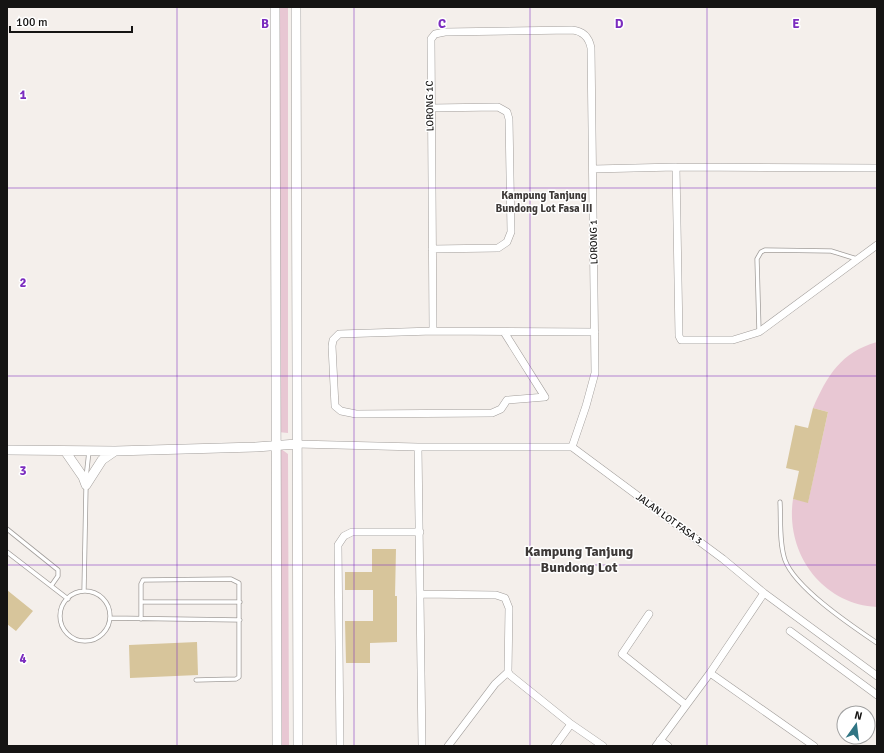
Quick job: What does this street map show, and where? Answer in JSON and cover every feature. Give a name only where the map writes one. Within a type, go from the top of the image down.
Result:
[{"type":"main road","points":[[274,7],[277,746]]},
{"type":"main road","points":[[296,7],[298,746]]},
{"type":"main road","points":[[7,450],[115,451],[256,447],[275,444],[297,444]]},
{"type":"main road","points":[[65,451],[83,477],[86,485]]},
{"type":"main road","points":[[86,485],[102,460],[115,451]]},
{"type":"street","name":"LORONG 1C","points":[[433,331],[430,43],[435,34],[445,32],[572,30],[585,34]]},
{"type":"street","name":"LORONG 1","points":[[572,448],[595,373],[591,48],[585,34]]},
{"type":"street","points":[[430,108],[498,107],[507,112],[509,119],[511,232],[504,245],[498,248],[432,249]]},
{"type":"street","points":[[593,169],[676,167],[877,168]]},
{"type":"street","points":[[676,167],[679,338],[683,340],[733,340],[759,332],[859,259],[877,244]]},
{"type":"street","points":[[504,332],[545,397],[507,400],[501,409],[492,413],[356,414],[337,409],[335,406],[332,346],[335,336],[343,333],[433,331],[595,332]]},
{"type":"street","points":[[297,444],[418,447],[572,448]]},
{"type":"street","points":[[418,447],[422,746]]},
{"type":"street","name":"JALAN LOT FASA 3","points":[[572,448],[723,559],[764,593],[877,676]]},
{"type":"street","points":[[340,746],[338,545],[344,536],[352,532],[420,532]]},
{"type":"street","points":[[668,746],[658,743],[710,673],[764,593]]},
{"type":"street","points":[[421,594],[496,595],[505,598],[509,608],[508,672],[514,680],[571,724],[603,746]]},
{"type":"street","points":[[649,614],[622,654],[686,705]]},
{"type":"street","points":[[790,631],[877,695]]},
{"type":"street","points":[[448,746],[495,684],[508,672]]},
{"type":"street","points":[[710,673],[814,746]]},
{"type":"street","points":[[555,746],[571,724]]},
{"type":"lane","points":[[759,332],[757,259],[761,252],[766,250],[831,251],[859,259]]},
{"type":"lane","points":[[84,591],[86,485],[89,451]]},
{"type":"lane","points":[[780,502],[784,552],[788,565],[810,592],[877,643]]},
{"type":"lane","points":[[7,528],[58,570],[58,576],[51,586]]},
{"type":"lane","points":[[7,552],[68,599]]},
{"type":"lane","points":[[141,618],[141,584],[143,580],[231,579],[239,583],[239,677],[234,679],[196,680]]},
{"type":"lane","points":[[84,591],[98,595],[104,600],[108,607],[110,618],[108,627],[99,637],[86,640],[74,638],[64,628],[61,622],[61,609],[68,599],[73,594],[84,591]]},
{"type":"lane","points":[[141,602],[240,602]]},
{"type":"lane","points":[[110,618],[240,620]]},
{"type":"shaded area","points":[[276,7],[288,7],[288,433],[278,432]]},
{"type":"shaded area","points":[[877,342],[877,607],[857,604],[839,596],[824,585],[811,572],[801,556],[795,538],[792,519],[793,499],[808,502],[828,412],[813,408],[818,396],[830,376],[845,359],[864,346]]},
{"type":"shaded area","points":[[277,446],[288,454],[289,746],[278,746]]},
{"type":"building","points":[[813,408],[828,412],[808,503],[793,499],[799,471],[786,468],[795,425],[808,428]]},
{"type":"building","points":[[372,549],[396,549],[395,596],[397,596],[397,642],[370,643],[370,663],[346,663],[345,621],[373,621],[373,590],[345,590],[345,572],[372,572]]},
{"type":"building","points":[[7,590],[33,611],[16,631],[7,624]]},
{"type":"building","points":[[197,642],[198,675],[130,678],[129,645]]},
{"type":"district","name":"Kampung Tanjung Bundong Lot Fasa III","points":[[544,201]]},
{"type":"district","name":"Kampung Tanjung Bundong Lot","points":[[579,560]]}]
